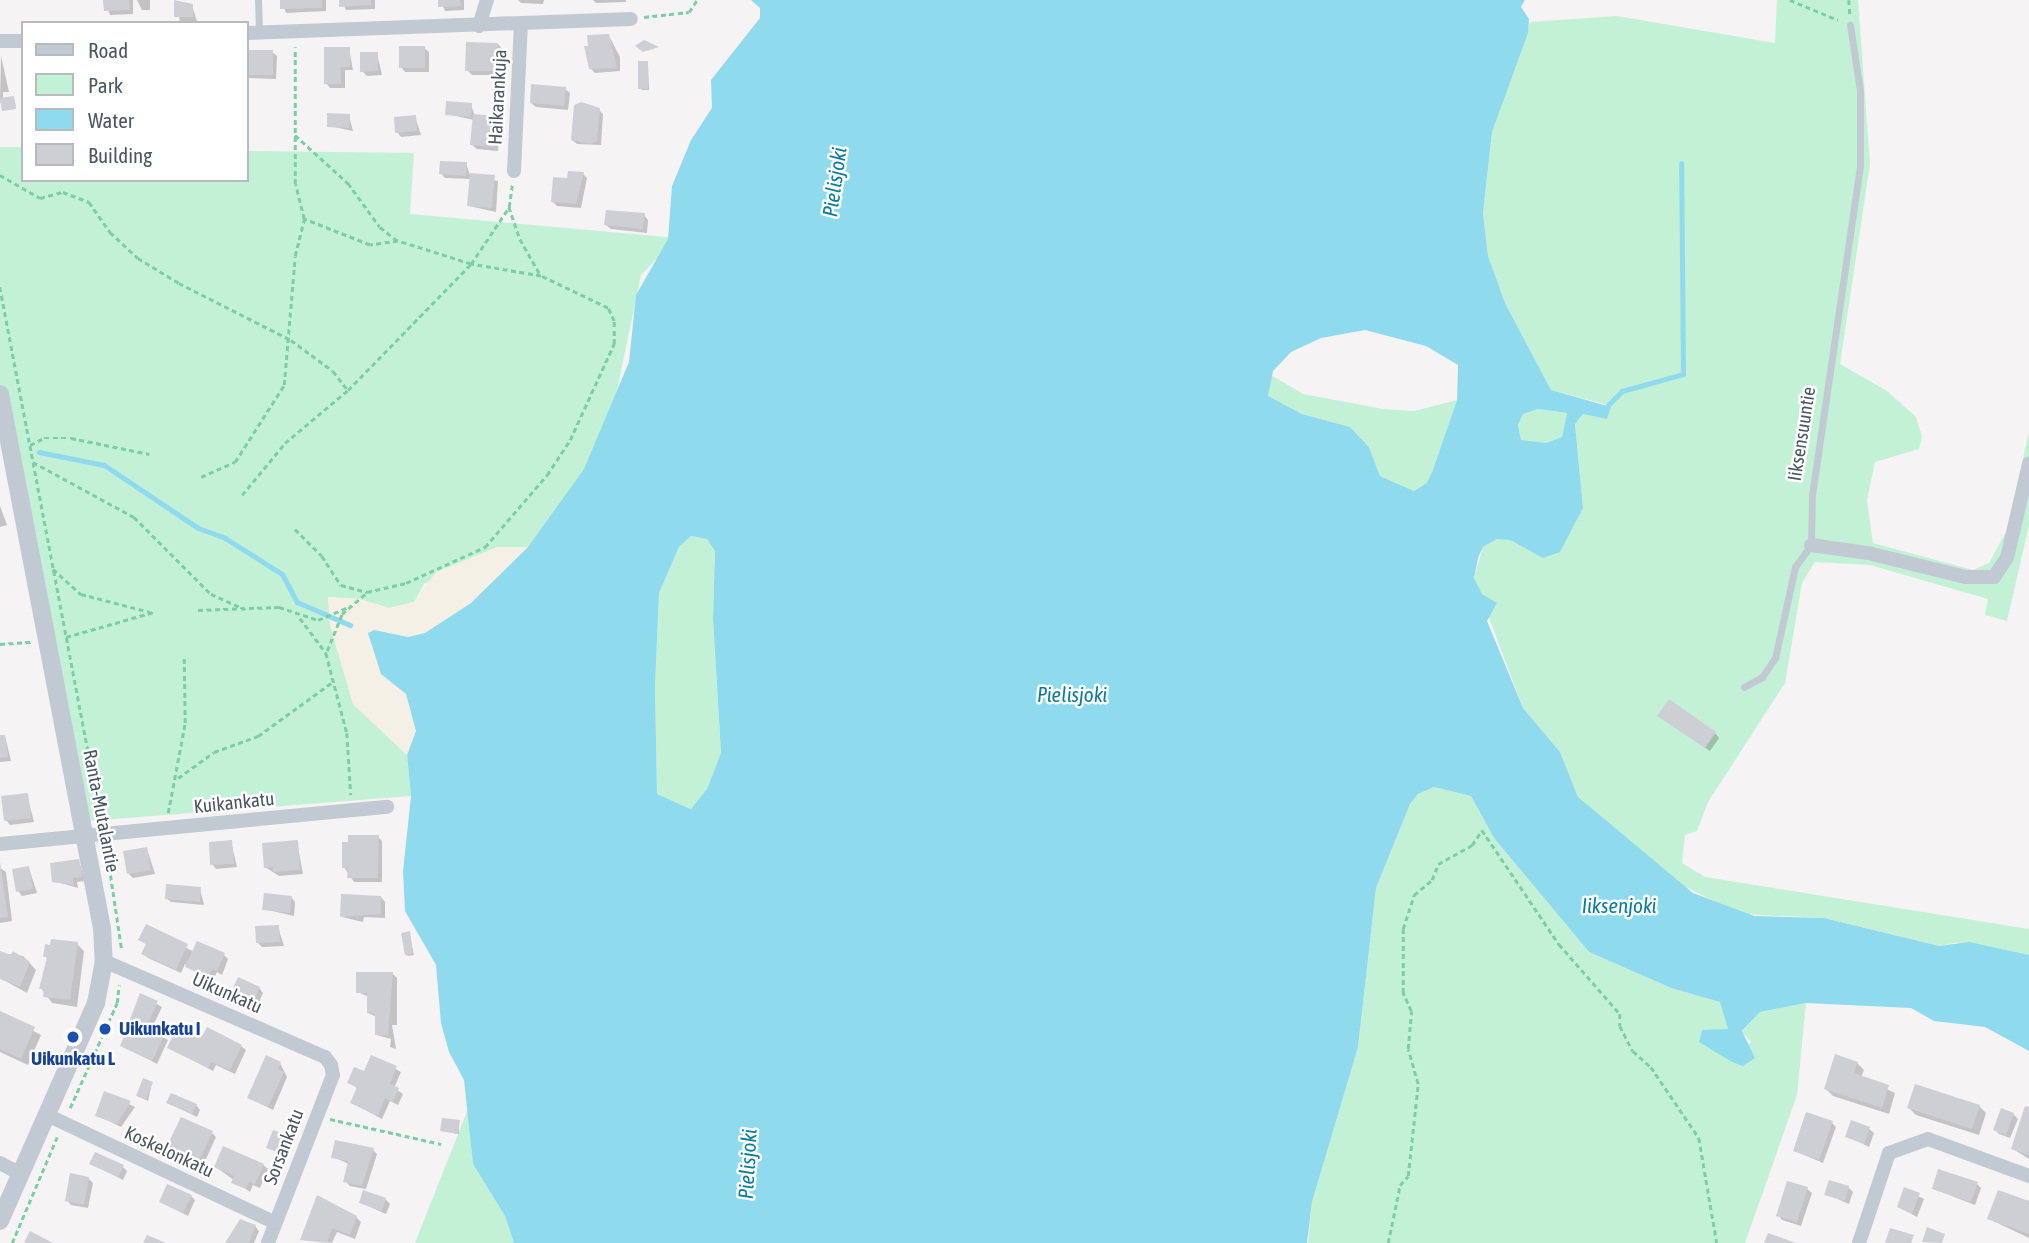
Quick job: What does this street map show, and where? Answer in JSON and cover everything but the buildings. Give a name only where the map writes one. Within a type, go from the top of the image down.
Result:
[{"type":"street","points":[[479,26],[487,0]]},
{"type":"street","points":[[253,33],[631,19]]},
{"type":"street","name":"Haikarankuja","points":[[514,171],[521,24]]},
{"type":"street","points":[[0,41],[21,41]]},
{"type":"street","name":"Ranta-Mutalantie","points":[[0,394],[85,835],[104,961],[96,1003],[0,1221]]},
{"type":"street","points":[[1811,545],[1868,553],[1966,577],[1994,577],[2007,558],[2029,464]]},
{"type":"street","name":"Kuikankatu","points":[[0,844],[387,807]]},
{"type":"street","name":"Uikunkatu","points":[[104,961],[325,1057],[331,1065]]},
{"type":"street","name":"Sorsankatu","points":[[268,1243],[333,1075],[331,1065]]},
{"type":"street","name":"Koskelonkatu","points":[[47,1115],[275,1223]]},
{"type":"street","points":[[1858,1243],[1889,1153],[1928,1139],[2029,1176]]},
{"type":"street","points":[[0,1163],[21,1174]]},
{"type":"lane","points":[[253,33],[258,0]]},
{"type":"lane","name":"Iiksensuuntie","points":[[1811,545],[1812,495],[1860,166],[1860,92],[1850,26]]},
{"type":"lane","points":[[1744,687],[1762,677],[1775,658],[1795,567],[1811,545]]},
{"type":"path","points":[[631,19],[689,12],[697,0]]},
{"type":"path","points":[[1790,0],[1850,26]]},
{"type":"path","points":[[201,477],[235,462],[261,428],[284,385],[291,340],[295,256],[304,219],[295,184],[295,32]]},
{"type":"path","points":[[295,135],[348,183],[380,228],[398,241],[471,264],[541,276],[608,308],[614,321],[614,344],[570,440],[547,475],[485,547],[406,583],[367,592],[341,585],[322,556],[295,530]]},
{"type":"path","points":[[242,495],[285,443],[348,390],[471,264],[509,207],[514,171]]},
{"type":"path","points":[[0,175],[40,198],[63,192],[89,202],[110,232],[138,258],[178,284],[291,340],[333,371],[348,390]]},
{"type":"path","points":[[509,207],[541,276]]},
{"type":"path","points":[[304,219],[370,245],[398,241]]},
{"type":"path","points":[[30,445],[44,438],[71,438],[149,454]]},
{"type":"path","points":[[33,462],[134,517],[192,578],[211,594],[245,609]]},
{"type":"path","points":[[53,569],[81,594],[153,612],[66,636]]},
{"type":"path","points":[[326,653],[342,614],[367,592]]},
{"type":"path","points":[[198,610],[279,607],[300,618],[318,620],[351,606]]},
{"type":"path","points":[[300,618],[326,653],[334,681],[347,733],[352,811]]},
{"type":"path","points":[[163,829],[178,778],[185,723],[184,658]]},
{"type":"path","points":[[178,778],[214,752],[258,736],[334,681]]},
{"type":"path","points":[[1388,1243],[1400,1185],[1408,1176],[1418,1084],[1408,1049],[1411,1011],[1403,993],[1404,929],[1414,895],[1432,880],[1438,864],[1472,845],[1482,830],[1559,944],[1620,1014],[1620,1026],[1633,1051],[1651,1067],[1699,1138],[1717,1243]]},
{"type":"path","points":[[317,1116],[441,1144]]},
{"type":"green space","points":[[1777,0],[1858,0],[1870,164],[1840,364],[1887,391],[1916,417],[1922,437],[1919,449],[1875,462],[1867,500],[1873,543],[1973,570],[1989,563],[2007,530],[2029,432],[2029,525],[2007,621],[1985,615],[1988,599],[1870,565],[1815,562],[1802,583],[1785,683],[1708,802],[1697,831],[1685,835],[1682,863],[1705,877],[2029,929],[2029,955],[1955,943],[1939,946],[1824,918],[1740,914],[1672,880],[1578,797],[1560,752],[1523,708],[1474,578],[1483,547],[1497,539],[1510,540],[1543,558],[1583,508],[1575,424],[1583,414],[1608,405],[1551,390],[1505,303],[1488,256],[1483,213],[1492,132],[1530,22],[1617,16],[1775,43]]},
{"type":"green space","points":[[0,147],[21,147],[21,182],[248,182],[248,151],[414,153],[410,214],[677,238],[641,275],[611,419],[587,478],[528,547],[497,547],[424,584],[414,602],[389,608],[359,599],[328,597],[330,625],[353,704],[407,755],[411,796],[88,821],[0,436]]},
{"type":"green space","points":[[1271,375],[1303,394],[1383,409],[1414,411],[1457,400],[1428,483],[1414,491],[1380,476],[1369,447],[1350,427],[1302,414],[1268,396]]},
{"type":"green space","points":[[1538,409],[1567,413],[1562,437],[1546,443],[1521,440],[1518,425],[1523,414]]},
{"type":"green space","points":[[691,536],[707,539],[715,551],[713,618],[721,754],[707,789],[692,809],[657,794],[655,687],[659,593],[679,547]]},
{"type":"green space","points":[[1434,787],[1471,796],[1494,838],[1589,952],[1671,988],[1720,1002],[1729,1030],[1702,1030],[1711,1047],[1732,1062],[1751,1042],[1742,1032],[1760,1012],[1806,1003],[1797,1095],[1745,1243],[1308,1243],[1312,1202],[1358,1047],[1376,888],[1410,804],[1418,794]]},
{"type":"green space","points":[[468,1109],[473,1164],[505,1216],[514,1243],[415,1243]]},
{"type":"sand","points":[[497,547],[528,547],[471,603],[436,628],[408,637],[374,630],[371,644],[382,674],[406,694],[412,713],[416,731],[407,755],[353,704],[330,625],[328,597],[359,599],[389,608],[414,602],[436,572]]},
{"type":"water","name":"Pielisjoki","points":[[751,0],[1525,0],[1521,7],[1529,19],[1528,33],[1492,132],[1483,213],[1488,256],[1505,303],[1551,390],[1611,407],[1607,419],[1583,414],[1575,424],[1583,508],[1560,552],[1543,558],[1510,540],[1497,539],[1483,547],[1478,558],[1474,578],[1482,594],[1497,603],[1487,621],[1523,708],[1560,752],[1578,797],[1693,893],[1754,916],[1824,918],[1939,946],[1969,942],[2029,955],[2029,1051],[1985,1027],[1934,1021],[1911,1008],[1806,1003],[1760,1012],[1742,1031],[1755,1058],[1743,1066],[1732,1062],[1699,1042],[1702,1030],[1728,1029],[1720,1002],[1671,988],[1589,952],[1494,838],[1471,796],[1434,787],[1418,794],[1410,804],[1376,888],[1358,1047],[1312,1202],[1307,1243],[514,1243],[505,1216],[473,1164],[464,1080],[449,1052],[441,1023],[436,965],[405,911],[403,871],[411,796],[407,755],[416,731],[406,694],[381,674],[368,633],[374,630],[408,637],[425,633],[471,603],[528,547],[584,469],[629,362],[636,295],[668,239],[672,186],[691,140],[712,108],[711,80],[760,18],[760,8]],"holes":[[[1365,330],[1426,346],[1458,365],[1457,400],[1432,472],[1427,483],[1414,491],[1380,476],[1369,447],[1350,427],[1302,414],[1268,396],[1273,371],[1291,352],[1321,338]],[[1538,409],[1567,413],[1562,437],[1546,443],[1521,440],[1518,425],[1523,414]],[[691,536],[707,539],[715,551],[713,618],[721,753],[707,789],[691,809],[657,794],[655,687],[659,593],[679,547]]]},
{"type":"waterway","points":[[1608,405],[1622,391],[1683,374],[1681,163]]},
{"type":"waterway","points":[[39,452],[104,465],[198,528],[225,538],[282,574],[297,602],[350,625]]},
{"type":"place","name":"Uikunkatu I","points":[[105,1029]]},
{"type":"place","name":"Uikunkatu L","points":[[73,1037]]},
{"type":"water label","name":"Iiksenjoki","points":[[1619,905]]}]
